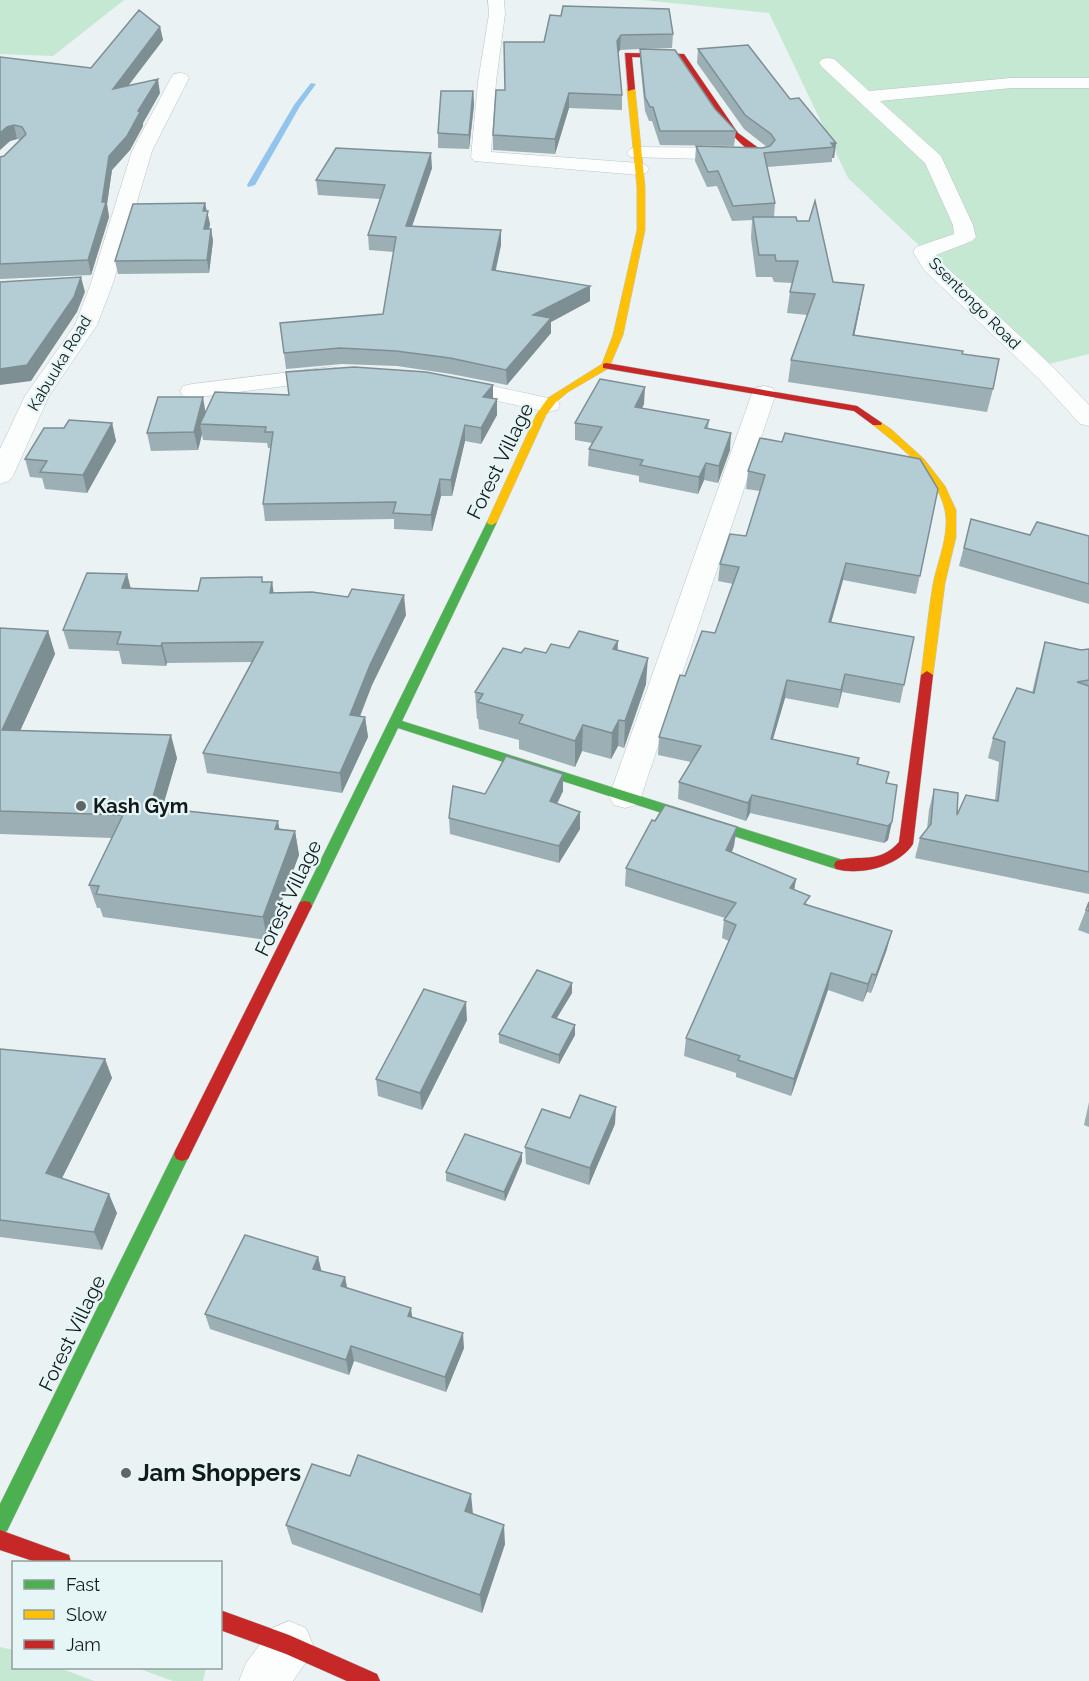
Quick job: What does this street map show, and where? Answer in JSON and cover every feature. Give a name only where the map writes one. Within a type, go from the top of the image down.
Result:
[{"type":"street","points":[[496,0],[497,14],[487,82],[481,157],[638,161],[761,154]]},
{"type":"street","points":[[395,723],[839,865],[881,863],[900,855],[906,844],[941,568],[951,511],[946,496],[929,473],[907,450],[869,416],[857,410],[606,366],[618,334],[642,230],[628,55],[681,56],[735,135],[761,154]]},
{"type":"street","name":"Ssentongo Road","points":[[828,63],[934,160],[963,225],[965,237],[930,249],[924,252],[926,255],[950,283],[1047,374],[1089,419]]},
{"type":"street","name":"Kabuuka Road","points":[[0,476],[37,396],[86,325],[91,283],[142,151],[180,78]]},
{"type":"street","points":[[865,97],[1011,83],[1089,83]]},
{"type":"street","name":"Forest Village","points":[[0,1524],[395,723],[511,483],[540,415],[565,390],[606,366]]},
{"type":"street","points":[[192,391],[284,378],[357,373]]},
{"type":"street","points":[[429,379],[548,405]]},
{"type":"street","points":[[625,797],[764,393]]},
{"type":"street","points":[[0,1540],[57,1561]]},
{"type":"street","points":[[222,1622],[277,1663],[370,1681]]},
{"type":"green space","points":[[0,0],[124,0],[53,56],[0,54]]},
{"type":"green space","points":[[643,0],[1089,0],[1089,354],[1045,365],[848,178],[769,13]]},
{"type":"green space","points":[[0,1647],[12,1650],[12,1669],[63,1669],[94,1681],[0,1681]]},
{"type":"green space","points":[[140,1669],[206,1669],[203,1681],[173,1681]]},
{"type":"building","points":[[563,6],[669,9],[673,34],[621,35],[617,41],[622,95],[569,93],[555,139],[493,135],[496,90],[505,90],[504,42],[544,42],[550,15],[561,16]]},
{"type":"building","points":[[139,10],[160,27],[113,89],[158,79],[138,111],[140,112],[127,136],[109,156],[102,202],[106,202],[88,260],[0,264],[0,157],[4,156],[26,134],[22,127],[14,125],[0,133],[0,57],[91,68]]},
{"type":"building","points":[[748,45],[790,99],[799,98],[836,143],[831,143],[834,147],[764,153],[775,203],[733,206],[718,171],[708,172],[696,146],[762,148],[770,146],[775,140],[771,134],[745,115],[698,49]]},
{"type":"building","points":[[640,49],[675,50],[715,109],[736,131],[660,131],[653,107],[650,107],[645,97]]},
{"type":"building","points":[[441,91],[473,91],[469,135],[438,133]]},
{"type":"building","points":[[336,148],[431,153],[406,226],[501,230],[492,270],[590,286],[533,315],[551,318],[506,370],[450,358],[396,351],[340,348],[284,353],[280,323],[383,314],[396,237],[368,235],[385,185],[316,180]]},
{"type":"building","points":[[815,201],[833,282],[864,285],[853,335],[963,351],[962,354],[999,359],[993,389],[791,360],[815,294],[790,292],[798,261],[776,261],[775,255],[759,255],[753,217],[796,217],[797,221],[809,221]]},
{"type":"building","points":[[205,203],[203,211],[208,211],[204,229],[211,229],[207,260],[115,261],[133,204]]},
{"type":"building","points":[[81,277],[74,297],[27,365],[0,369],[0,282]]},
{"type":"building","points":[[354,367],[426,372],[493,385],[483,397],[497,399],[481,428],[465,425],[451,480],[440,479],[431,515],[393,513],[396,502],[263,504],[273,432],[265,432],[266,427],[200,424],[215,392],[289,395],[286,372]]},
{"type":"building","points":[[600,379],[645,387],[635,407],[709,420],[705,428],[731,433],[719,466],[706,463],[699,477],[640,465],[643,460],[589,449],[602,427],[575,423]]},
{"type":"building","points":[[158,397],[203,397],[194,432],[147,433]]},
{"type":"building","points":[[69,420],[112,423],[83,475],[40,472],[47,461],[25,459],[44,428],[64,428]]},
{"type":"building","points":[[785,433],[920,459],[938,489],[920,576],[846,563],[829,622],[914,637],[904,685],[845,674],[841,690],[787,680],[771,739],[859,758],[857,764],[889,772],[886,783],[897,785],[892,822],[888,826],[752,795],[748,803],[679,782],[701,746],[659,737],[680,675],[685,676],[702,631],[715,633],[739,567],[720,564],[730,534],[746,536],[765,475],[748,471],[760,438],[782,442]]},
{"type":"building","points":[[971,519],[1030,535],[1037,522],[1089,536],[1089,584],[964,548]]},
{"type":"building","points":[[87,573],[127,574],[122,588],[198,591],[201,578],[262,577],[262,582],[272,582],[270,593],[312,592],[348,597],[352,589],[404,595],[370,665],[350,715],[365,717],[340,773],[203,753],[263,642],[162,643],[161,646],[117,644],[121,632],[63,630]]},
{"type":"building","points":[[0,628],[48,631],[2,730],[171,735],[150,807],[278,821],[275,829],[295,831],[263,917],[96,894],[99,886],[89,885],[123,815],[0,811]]},
{"type":"building","points":[[579,631],[618,641],[613,649],[648,658],[625,721],[619,720],[612,733],[583,725],[575,741],[519,723],[523,715],[478,702],[483,694],[475,692],[503,648],[521,653],[525,648],[546,653],[551,644],[569,648]]},
{"type":"building","points":[[1045,642],[1081,650],[1089,649],[1089,680],[1077,682],[1089,686],[1089,872],[920,838],[931,824],[934,789],[958,793],[957,815],[966,795],[998,801],[1005,742],[993,738],[1017,688],[1034,693]]},
{"type":"building","points":[[506,756],[563,774],[550,801],[580,812],[559,846],[449,818],[453,786],[485,794]]},
{"type":"building","points":[[665,805],[737,827],[726,850],[796,879],[790,888],[810,896],[804,904],[892,931],[876,975],[872,974],[868,984],[831,973],[794,1079],[738,1060],[740,1056],[686,1038],[736,925],[724,920],[736,903],[626,868],[652,820],[655,821]]},
{"type":"building","points":[[537,970],[572,983],[552,1017],[575,1025],[559,1055],[499,1034]]},
{"type":"building","points":[[424,989],[466,1002],[420,1093],[376,1079]]},
{"type":"building","points":[[0,1049],[105,1059],[46,1173],[109,1194],[94,1232],[0,1220]]},
{"type":"building","points":[[580,1095],[616,1107],[590,1168],[525,1147],[542,1109],[570,1118]]},
{"type":"building","points":[[465,1134],[522,1153],[504,1192],[446,1172]]},
{"type":"building","points":[[245,1235],[318,1257],[313,1269],[345,1277],[341,1286],[411,1308],[408,1316],[463,1333],[445,1377],[351,1346],[346,1360],[205,1314]]},
{"type":"building","points":[[358,1455],[471,1494],[465,1511],[504,1525],[480,1595],[286,1525],[312,1464],[350,1476]]},
{"type":"waterway","points":[[251,185],[297,105],[313,84]]},
{"type":"traffic: fast","points":[[305,906],[492,522]]},
{"type":"traffic: fast","points":[[395,723],[841,865]]},
{"type":"traffic: fast","points":[[0,1524],[182,1154]]},
{"type":"traffic: slow","points":[[492,522],[541,415],[552,400],[565,390],[606,366],[618,335],[641,230],[641,187],[631,89]]},
{"type":"traffic: slow","points":[[877,423],[909,450],[931,473],[947,498],[951,510],[952,528],[939,583],[927,675]]},
{"type":"traffic: jam","points":[[631,89],[628,55],[681,56],[735,135],[761,154]]},
{"type":"traffic: jam","points":[[606,366],[857,409],[877,423]]},
{"type":"traffic: jam","points":[[841,865],[868,864],[885,860],[900,851],[906,844],[927,675]]},
{"type":"traffic: jam","points":[[182,1154],[305,906]]},
{"type":"traffic: jam","points":[[0,1540],[59,1561]]},
{"type":"traffic: jam","points":[[222,1621],[289,1645],[370,1681]]},
{"type":"place","name":"Kash Gym","points":[[81,806]]},
{"type":"place","name":"Jam Shoppers","points":[[126,1473]]}]
